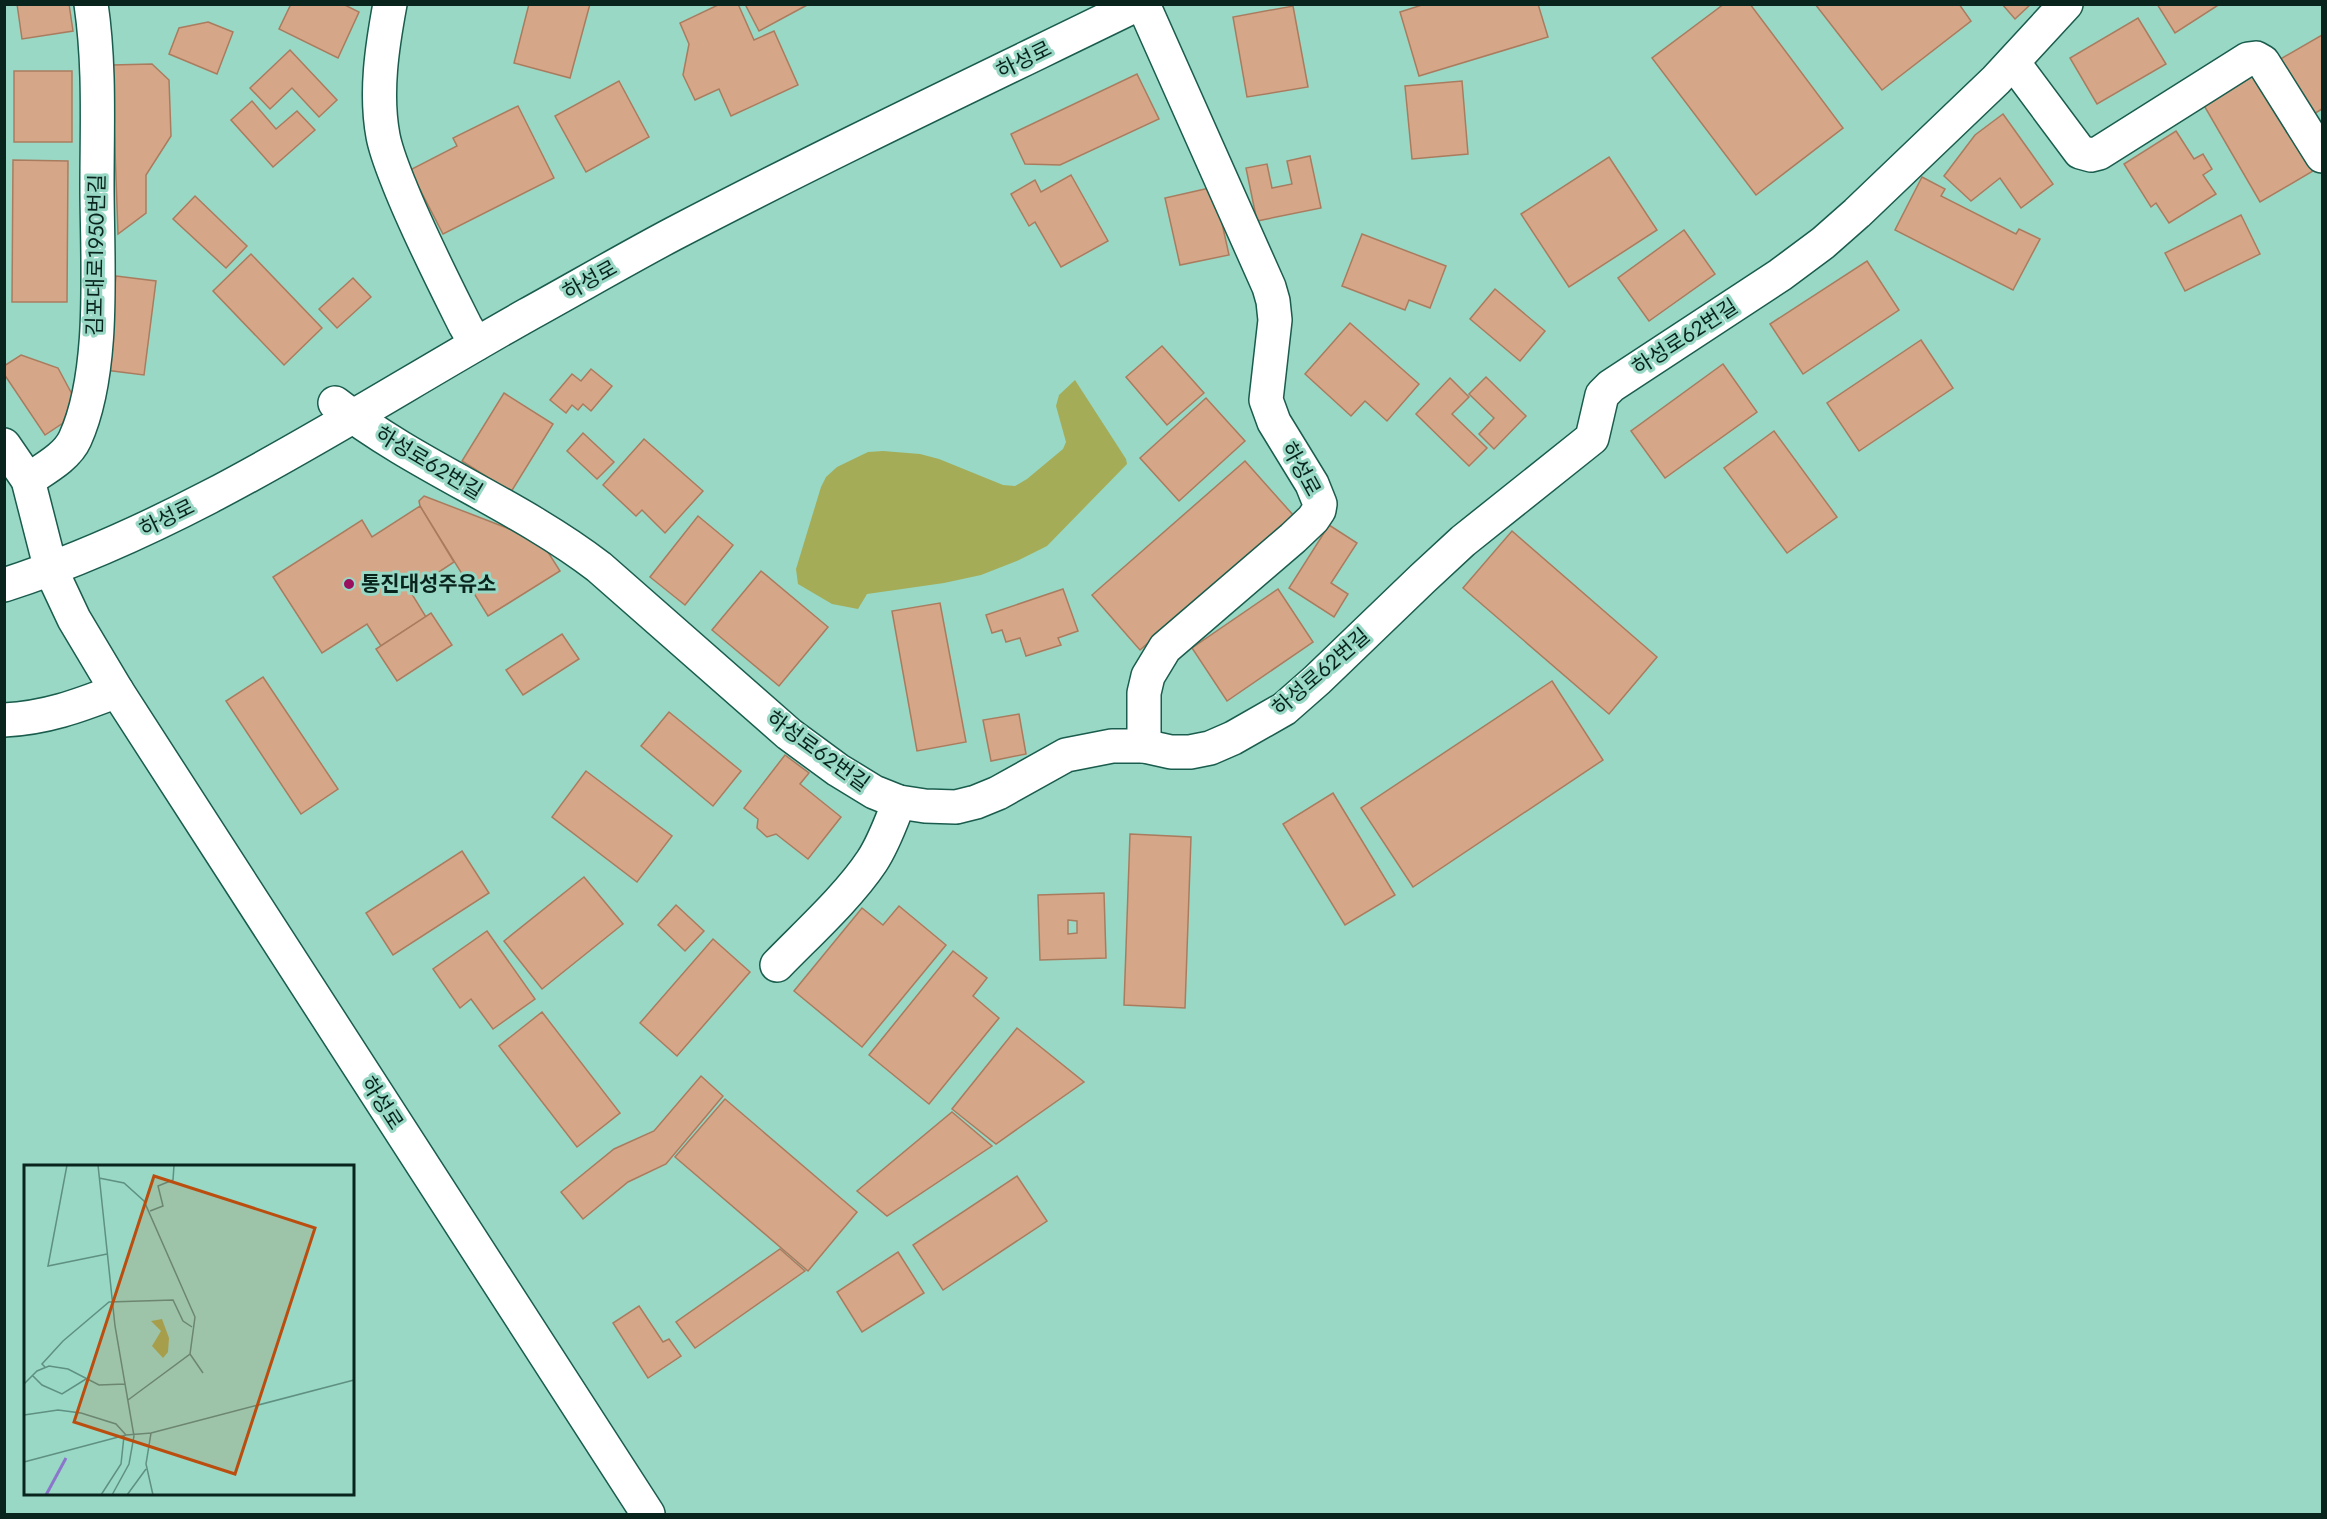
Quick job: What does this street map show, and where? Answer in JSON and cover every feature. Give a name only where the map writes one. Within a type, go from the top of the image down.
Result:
[{"type":"street","name":"김포대로1950번길","points":[[14,465],[66,453],[81,425],[94,367],[97,260],[97,47],[92,4]]},
{"type":"street","points":[[390,4],[381,74],[380,108],[383,138],[406,202],[471,334]]},
{"type":"street","name":"하성로","points":[[4,585],[49,560],[166,520],[682,204],[1086,4]]},
{"type":"street","name":"하성로","points":[[471,334],[864,137],[1138,4]]},
{"type":"street","name":"하성로","points":[[1143,4],[1269,287],[1275,320],[1266,400],[1274,422],[1307,475],[1319,497],[1320,504],[1313,519],[1293,538],[1165,648],[1149,676],[1144,693],[1144,746]]},
{"type":"street","name":"하성로62번길","points":[[343,410],[422,459],[573,546],[614,579],[789,734],[847,776],[874,792],[899,802],[956,807],[976,802],[1066,755],[1112,746],[1144,746],[1171,752],[1190,752],[1210,748],[1261,724],[1284,709],[1455,549],[1592,438],[1602,395],[1611,386],[1780,275],[1823,243],[2013,62],[2066,4]]},
{"type":"street","points":[[2013,62],[2080,152],[2091,156],[2248,59],[2256,58],[2263,62],[2322,156]]},
{"type":"street","points":[[14,465],[49,560]]},
{"type":"street","name":"하성로","points":[[4,563],[49,560]]},
{"type":"street","name":"하성로","points":[[49,560],[74,619],[117,691],[648,1515]]},
{"type":"street","points":[[4,720],[32,718],[62,712],[117,691]]},
{"type":"street","points":[[777,965],[858,879],[872,861],[884,840],[899,802]]},
{"type":"green space","points":[[1075,380],[1127,464],[1047,546],[981,575],[944,583],[867,594],[858,609],[832,604],[798,584],[796,569],[821,487],[826,477],[837,467],[868,452],[920,454],[939,459],[1003,485],[1015,486],[1063,449],[1066,442],[1056,406],[1059,395]]},
{"type":"building","points":[[17,4],[69,4],[73,31],[22,39]]},
{"type":"building","points":[[291,4],[343,4],[359,12],[338,58],[279,29]]},
{"type":"building","points":[[529,4],[590,4],[570,78],[514,63]]},
{"type":"building","points":[[720,4],[738,4],[754,40],[774,31],[798,85],[731,116],[719,89],[695,100],[683,75],[689,44],[680,23]]},
{"type":"building","points":[[745,4],[809,4],[759,31]]},
{"type":"building","points":[[1425,4],[1538,4],[1548,37],[1419,76],[1400,12]]},
{"type":"building","points":[[1724,4],[1750,4],[1843,128],[1756,195],[1652,58]]},
{"type":"building","points":[[1815,4],[1959,4],[1971,21],[1882,90]]},
{"type":"building","points":[[2002,4],[2031,4],[2015,19]]},
{"type":"building","points":[[2157,4],[2220,4],[2175,33]]},
{"type":"building","points":[[1293,6],[1308,87],[1247,97],[1233,17]]},
{"type":"building","points":[[2138,18],[2166,64],[2097,104],[2070,58]]},
{"type":"building","points":[[208,22],[233,32],[217,74],[169,54],[179,28]]},
{"type":"building","points":[[2322,35],[2322,109],[2309,117],[2277,61]]},
{"type":"building","points":[[290,50],[337,100],[319,117],[292,88],[270,109],[250,88]]},
{"type":"building","points":[[152,64],[169,80],[171,136],[146,175],[146,213],[118,234],[112,65]]},
{"type":"building","points":[[14,71],[72,71],[72,142],[14,142]]},
{"type":"building","points":[[2254,71],[2313,171],[2260,202],[2202,102]]},
{"type":"building","points":[[1137,74],[1159,119],[1060,165],[1025,164],[1011,134]]},
{"type":"building","points":[[619,81],[649,137],[586,172],[555,116]]},
{"type":"building","points":[[1462,81],[1468,154],[1412,159],[1405,86]]},
{"type":"building","points":[[252,101],[276,129],[297,111],[315,130],[273,167],[231,120]]},
{"type":"building","points":[[518,106],[554,178],[443,234],[410,170],[457,146],[453,138]]},
{"type":"building","points":[[2003,114],[2053,184],[2021,208],[2000,178],[1971,201],[1944,176],[1975,135]]},
{"type":"building","points":[[2176,131],[2194,159],[2203,154],[2212,169],[2203,175],[2216,194],[2169,223],[2156,203],[2151,207],[2124,164]]},
{"type":"building","points":[[1310,156],[1321,208],[1257,221],[1246,168],[1267,164],[1272,188],[1292,184],[1287,161]]},
{"type":"building","points":[[1609,157],[1657,230],[1569,287],[1521,214]]},
{"type":"building","points":[[13,160],[68,161],[67,302],[12,302]]},
{"type":"building","points":[[1071,175],[1108,241],[1061,267],[1035,222],[1029,226],[1011,194],[1035,180],[1041,192]]},
{"type":"building","points":[[1922,177],[1945,189],[1941,196],[2016,234],[2019,229],[2040,239],[2013,290],[1895,230]]},
{"type":"building","points":[[1214,187],[1229,255],[1180,265],[1165,198]]},
{"type":"building","points":[[195,196],[247,246],[226,268],[173,219]]},
{"type":"building","points":[[2241,215],[2260,254],[2185,291],[2165,253]]},
{"type":"building","points":[[1684,230],[1715,274],[1649,321],[1618,278]]},
{"type":"building","points":[[1362,234],[1446,266],[1430,308],[1409,300],[1405,310],[1342,286]]},
{"type":"building","points":[[251,254],[322,328],[284,365],[213,291]]},
{"type":"building","points":[[1867,261],[1899,310],[1803,374],[1770,324]]},
{"type":"building","points":[[116,276],[156,281],[144,375],[105,370]]},
{"type":"building","points":[[353,278],[371,297],[337,328],[319,309]]},
{"type":"building","points":[[1495,289],[1545,331],[1520,361],[1470,319]]},
{"type":"building","points":[[1350,323],[1419,384],[1387,421],[1365,401],[1351,416],[1305,374]]},
{"type":"building","points":[[1921,340],[1953,388],[1859,451],[1827,403]]},
{"type":"building","points":[[1162,346],[1204,393],[1167,425],[1126,377]]},
{"type":"building","points":[[21,355],[58,368],[73,396],[63,423],[45,435],[4,374],[4,366]]},
{"type":"building","points":[[1723,364],[1757,412],[1665,478],[1631,431]]},
{"type":"building","points":[[591,369],[612,386],[591,411],[583,404],[578,410],[572,405],[566,413],[550,400],[572,374],[581,381]]},
{"type":"building","points":[[1486,377],[1526,416],[1494,449],[1479,434],[1494,418],[1469,394]]},
{"type":"building","points":[[1450,378],[1469,397],[1452,414],[1487,448],[1469,466],[1416,414]]},
{"type":"building","points":[[504,393],[553,424],[511,492],[462,461]]},
{"type":"building","points":[[1206,398],[1245,441],[1179,501],[1140,458]]},
{"type":"building","points":[[1774,431],[1837,517],[1787,553],[1724,468]]},
{"type":"building","points":[[583,433],[614,462],[597,479],[567,451]]},
{"type":"building","points":[[644,439],[703,491],[665,533],[642,510],[636,516],[603,485]]},
{"type":"building","points":[[1245,461],[1294,516],[1140,650],[1092,595]]},
{"type":"building","points":[[424,496],[541,541],[560,571],[488,616],[420,506],[419,501]]},
{"type":"building","name":"통진대성주유소","points":[[420,506],[454,562],[410,591],[426,617],[381,646],[367,624],[322,653],[273,577],[362,520],[372,537]]},
{"type":"building","points":[[698,516],[733,545],[685,605],[650,577]]},
{"type":"building","points":[[1329,525],[1357,543],[1331,583],[1348,594],[1334,617],[1289,588]]},
{"type":"building","points":[[1512,531],[1657,657],[1609,714],[1463,588]]},
{"type":"building","points":[[761,571],[828,627],[779,686],[712,630]]},
{"type":"building","points":[[1063,589],[1078,631],[1058,638],[1061,645],[1026,656],[1020,638],[1006,642],[1002,630],[992,633],[986,615]]},
{"type":"building","points":[[1278,589],[1313,642],[1227,701],[1192,648]]},
{"type":"building","points":[[940,603],[966,742],[917,751],[892,611]]},
{"type":"building","points":[[431,613],[452,645],[397,681],[376,649]]},
{"type":"building","points":[[562,634],[579,659],[523,695],[506,670]]},
{"type":"building","points":[[263,677],[338,789],[301,814],[226,701]]},
{"type":"building","points":[[1552,681],[1603,760],[1413,887],[1361,808]]},
{"type":"building","points":[[669,712],[741,771],[713,806],[641,746]]},
{"type":"building","points":[[1019,714],[1026,754],[991,761],[983,720]]},
{"type":"building","points":[[785,755],[809,773],[800,784],[841,817],[808,859],[776,834],[767,837],[757,828],[758,819],[744,808]]},
{"type":"building","points":[[586,771],[672,836],[637,882],[552,817]]},
{"type":"building","points":[[1333,793],[1395,895],[1345,925],[1283,824]]},
{"type":"building","points":[[1130,834],[1191,837],[1185,1008],[1124,1005]]},
{"type":"building","points":[[462,851],[489,893],[393,955],[366,913]]},
{"type":"building","points":[[584,877],[623,924],[542,989],[504,941]]},
{"type":"building","points":[[1104,893],[1106,958],[1040,960],[1038,895]],"holes":[[[1068,920],[1077,921],[1077,933],[1068,934]]]},
{"type":"building","points":[[676,905],[704,931],[685,951],[658,925]]},
{"type":"building","points":[[899,906],[946,945],[862,1047],[794,991],[862,908],[883,925]]},
{"type":"building","points":[[487,931],[535,999],[493,1029],[471,999],[460,1008],[433,969]]},
{"type":"building","points":[[713,939],[750,972],[677,1056],[640,1023]]},
{"type":"building","points":[[953,951],[987,978],[973,996],[999,1018],[929,1104],[869,1055]]},
{"type":"building","points":[[542,1012],[620,1113],[577,1147],[499,1046]]},
{"type":"building","points":[[1017,1028],[1084,1082],[996,1144],[952,1109]]},
{"type":"building","points":[[701,1076],[723,1096],[666,1164],[628,1182],[583,1219],[561,1192],[614,1149],[654,1131]]},
{"type":"building","points":[[725,1099],[857,1212],[808,1271],[675,1157]]},
{"type":"building","points":[[952,1112],[992,1146],[887,1216],[857,1191]]},
{"type":"building","points":[[1017,1176],[1047,1221],[943,1290],[913,1245]]},
{"type":"building","points":[[780,1249],[805,1271],[695,1348],[676,1322]]},
{"type":"building","points":[[898,1252],[924,1293],[862,1332],[837,1292]]},
{"type":"building","points":[[639,1306],[663,1342],[669,1339],[681,1356],[648,1378],[613,1323]]},
{"type":"place","name":"통진대성주유소","points":[[349,584]]}]
